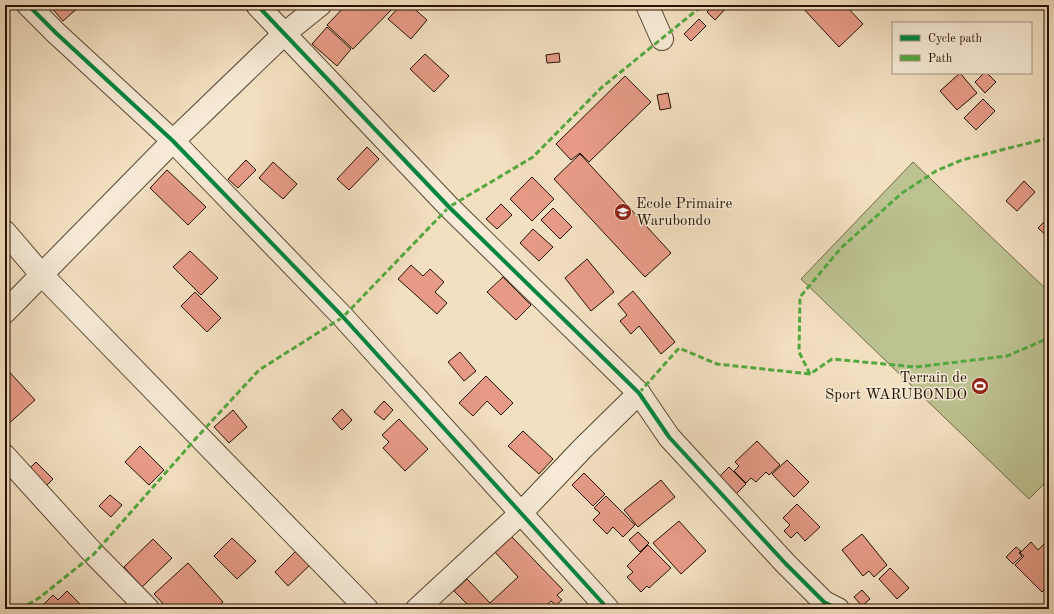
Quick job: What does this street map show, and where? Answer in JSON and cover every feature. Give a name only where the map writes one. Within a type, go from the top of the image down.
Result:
[{"type":"street","points":[[28,5],[56,33],[173,141],[343,317],[608,609]]},
{"type":"street","points":[[257,5],[449,207],[639,393],[669,437],[779,557],[824,602],[838,609]]},
{"type":"street","points":[[5,312],[173,141],[284,34],[320,5]]},
{"type":"street","points":[[647,5],[662,39]]},
{"type":"street","points":[[5,232],[41,274],[367,609]]},
{"type":"street","points":[[417,609],[521,513],[583,448],[639,393]]},
{"type":"street","points":[[5,456],[94,554],[148,609]]},
{"type":"green space","name":"Terrain de Sport WARUBONDO","points":[[913,162],[1049,292],[1049,479],[1029,499],[801,279]]},
{"type":"building","points":[[81,5],[63,21],[50,6]]},
{"type":"building","points":[[346,5],[396,5],[353,49],[327,25]]},
{"type":"building","points":[[401,5],[410,5],[427,20],[411,39],[388,19]]},
{"type":"building","points":[[714,5],[729,5],[715,20],[707,12]]},
{"type":"building","points":[[800,5],[845,5],[863,24],[839,47]]},
{"type":"building","points":[[699,19],[706,26],[691,41],[684,34]]},
{"type":"building","points":[[327,27],[351,49],[337,66],[312,44]]},
{"type":"building","points":[[559,53],[560,62],[547,63],[546,55]]},
{"type":"building","points":[[425,54],[449,76],[434,92],[410,69]]},
{"type":"building","points":[[959,74],[961,74],[977,93],[957,110],[940,91]]},
{"type":"building","points":[[983,74],[988,74],[996,82],[985,93],[975,82]]},
{"type":"building","points":[[625,76],[651,102],[589,162],[580,153],[571,160],[556,144]]},
{"type":"building","points":[[668,93],[671,108],[660,110],[657,95]]},
{"type":"building","points":[[983,99],[995,111],[976,130],[964,118]]},
{"type":"building","points":[[367,147],[379,159],[349,190],[337,179]]},
{"type":"building","points":[[580,154],[671,253],[645,277],[554,179]]},
{"type":"building","points":[[246,160],[256,170],[238,188],[228,179]]},
{"type":"building","points":[[273,162],[297,184],[283,199],[259,178]]},
{"type":"building","points":[[167,170],[206,207],[188,225],[150,188]]},
{"type":"building","points":[[532,177],[554,199],[532,221],[510,199]]},
{"type":"building","points":[[1024,181],[1035,192],[1017,211],[1006,201]]},
{"type":"building","points":[[501,204],[512,215],[497,229],[486,219]]},
{"type":"building","points":[[553,208],[572,227],[560,239],[541,220]]},
{"type":"building","points":[[1049,217],[1049,238],[1038,228]]},
{"type":"building","points":[[533,229],[553,247],[539,261],[520,243]]},
{"type":"building","points":[[190,251],[218,278],[201,295],[173,267]]},
{"type":"building","points":[[587,259],[614,292],[591,311],[565,278]]},
{"type":"building","points":[[411,265],[423,276],[430,269],[444,282],[435,292],[447,303],[437,314],[398,279]]},
{"type":"building","points":[[503,277],[531,305],[516,320],[487,292]]},
{"type":"building","points":[[633,291],[675,342],[661,354],[639,326],[631,334],[620,321],[627,315],[618,304]]},
{"type":"building","points":[[195,292],[221,318],[207,332],[181,306]]},
{"type":"building","points":[[460,352],[476,371],[464,381],[448,362]]},
{"type":"building","points":[[5,367],[35,400],[6,426],[5,425]]},
{"type":"building","points":[[486,376],[513,403],[501,415],[487,401],[473,416],[459,403]]},
{"type":"building","points":[[384,401],[393,410],[384,420],[374,412]]},
{"type":"building","points":[[342,409],[352,420],[342,430],[332,419]]},
{"type":"building","points":[[233,410],[247,427],[229,443],[214,427]]},
{"type":"building","points":[[399,419],[428,449],[405,471],[383,448],[389,442],[382,435]]},
{"type":"building","points":[[523,431],[553,459],[539,474],[508,446]]},
{"type":"building","points":[[757,441],[780,465],[769,475],[766,472],[756,482],[751,478],[746,483],[734,471],[739,466],[735,462]]},
{"type":"building","points":[[140,446],[164,470],[149,485],[125,462]]},
{"type":"building","points":[[787,460],[809,482],[794,497],[772,474]]},
{"type":"building","points":[[36,462],[53,479],[42,490],[25,473]]},
{"type":"building","points":[[729,467],[746,484],[734,496],[717,479]]},
{"type":"building","points":[[584,473],[605,494],[593,506],[572,485]]},
{"type":"building","points":[[661,480],[675,497],[638,527],[624,510]]},
{"type":"building","points":[[110,495],[122,505],[111,517],[99,506]]},
{"type":"building","points":[[606,496],[635,525],[623,537],[613,527],[607,534],[593,520],[600,513],[594,508]]},
{"type":"building","points":[[797,504],[820,527],[805,541],[797,532],[791,538],[784,531],[790,525],[783,518]]},
{"type":"building","points":[[679,521],[706,551],[681,574],[653,543]]},
{"type":"building","points":[[638,532],[649,543],[640,552],[629,540]]},
{"type":"building","points":[[862,534],[887,565],[874,577],[869,571],[863,576],[842,550]]},
{"type":"building","points":[[511,536],[563,590],[557,595],[562,600],[556,605],[551,601],[543,609],[472,609],[454,591],[467,579],[490,603],[518,577],[495,552]]},
{"type":"building","points":[[232,538],[256,561],[237,579],[214,556]]},
{"type":"building","points":[[153,539],[172,558],[142,587],[124,567]]},
{"type":"building","points":[[1049,539],[1049,585],[1042,592],[1015,565],[1024,556],[1020,553],[1031,542],[1038,550]]},
{"type":"building","points":[[648,545],[671,568],[649,588],[647,586],[641,592],[627,577],[633,572],[627,566]]},
{"type":"building","points":[[1016,547],[1021,551],[1019,553],[1022,556],[1013,564],[1006,557]]},
{"type":"building","points":[[296,551],[310,565],[288,586],[275,572]]},
{"type":"building","points":[[188,563],[223,602],[215,609],[182,609],[178,605],[174,609],[168,609],[154,594]]},
{"type":"building","points":[[890,568],[909,588],[897,599],[879,579]]},
{"type":"building","points":[[862,590],[870,599],[862,606],[854,597]]},
{"type":"building","points":[[67,591],[81,605],[77,609],[39,609],[53,595],[58,600]]},
{"type":"marked path","points":[[20,609],[39,598],[94,554],[199,435],[259,370],[343,317],[449,207],[533,157],[601,88],[703,5]]},
{"type":"marked path","points":[[810,374],[799,352],[800,297],[841,248],[902,193],[936,171],[962,160],[1049,138]]},
{"type":"marked path","points":[[639,393],[679,348],[717,364],[810,374],[832,359],[916,367],[1007,356],[1049,338]]},
{"type":"cycle path","points":[[28,5],[56,33],[173,141],[343,317],[608,609]]},
{"type":"cycle path","points":[[257,5],[449,207],[639,393],[669,437],[785,563],[824,602],[838,609]]},
{"type":"place","name":"Ecole Primaire Warubondo","points":[[623,212]]},
{"type":"place","name":"Terrain de Sport WARUBONDO","points":[[980,386]]}]
